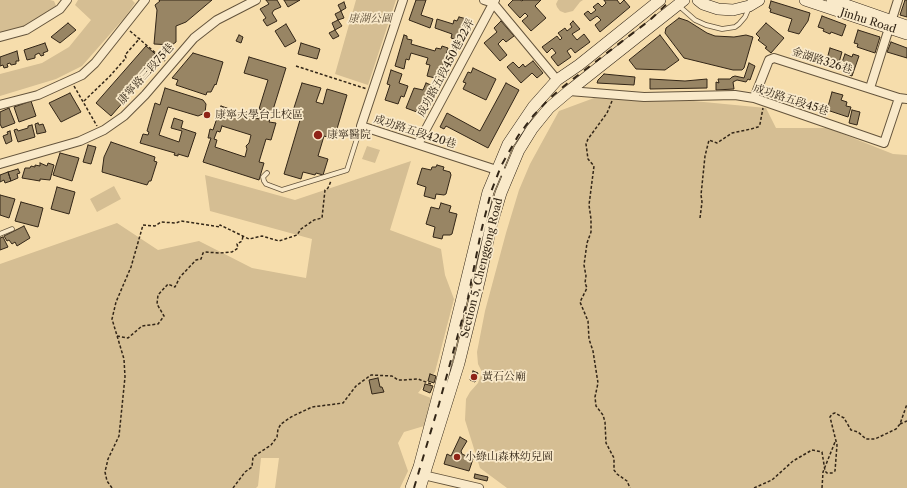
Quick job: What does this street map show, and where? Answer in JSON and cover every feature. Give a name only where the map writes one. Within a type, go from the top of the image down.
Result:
[{"type":"main road","name":"Section 5, Chenggong Road","points":[[420,488],[421,474],[440,388],[488,192],[508,144],[529,113],[557,80],[579,65],[660,0]]},
{"type":"main road","points":[[698,0],[703,4],[718,9],[734,10],[749,6],[760,0]]},
{"type":"main road","name":"Jinhu Road","points":[[805,0],[890,24],[907,26]]},
{"type":"main road","name":"Jinhu Road","points":[[832,0],[890,24],[907,34]]},
{"type":"main road","name":"Section 5, Chenggong Road","points":[[411,488],[421,474],[459,363],[491,226],[501,193],[519,150],[549,108],[681,2]]},
{"type":"street","points":[[55,0],[66,1]]},
{"type":"street","name":"康寧路三段75巷","points":[[0,164],[80,141],[104,130],[124,116],[145,95],[194,38],[217,20],[256,0]]},
{"type":"street","name":"成功路五段420巷","points":[[403,0],[362,126],[509,174]]},
{"type":"street","points":[[484,0],[494,2],[557,80]]},
{"type":"street","points":[[870,88],[898,0]]},
{"type":"street","points":[[0,37],[26,30],[60,9],[66,1]]},
{"type":"street","points":[[0,106],[38,95],[71,81],[85,72],[95,63],[144,1]]},
{"type":"street","name":"成功路五段450巷22弄","points":[[418,144],[494,2]]},
{"type":"street","name":"金湖路326巷","points":[[754,98],[769,60],[774,58],[903,98]]},
{"type":"street","name":"成功路五段45巷","points":[[569,91],[644,97],[735,95],[754,98],[884,142],[903,98]]},
{"type":"street","points":[[421,474],[479,488]]},
{"type":"lane","points":[[681,2],[683,10],[702,23],[722,29],[735,27],[740,24],[745,17],[749,6]]},
{"type":"lane","points":[[267,173],[264,177],[266,184],[282,190],[347,170],[362,126]]},
{"type":"lane","points":[[0,234],[12,229]]},
{"type":"path","points":[[125,26],[170,65]]},
{"type":"path","points":[[84,101],[126,58],[125,55],[140,38]]},
{"type":"path","points":[[296,66],[366,89]]},
{"type":"path","points":[[71,81],[84,101],[97,126]]},
{"type":"path","points":[[625,95],[614,98],[607,113],[586,144],[588,159],[594,166],[589,205],[591,232],[587,243],[584,265],[586,276],[585,283],[587,288],[580,302],[588,321],[589,339],[593,350],[598,383],[595,397],[596,406],[603,415],[605,422],[606,443],[614,458],[614,470],[627,481],[630,488]]},
{"type":"path","points":[[700,218],[705,156],[709,140],[717,143],[732,133],[751,130],[758,127],[766,102]]},
{"type":"path","points":[[112,488],[107,481],[105,472],[108,459],[119,436],[126,377],[124,359],[112,322],[113,311],[131,267],[143,224],[156,226],[161,222],[176,223],[181,221],[220,226],[249,239],[262,236],[278,241],[297,235],[301,229],[314,220],[322,218],[324,190],[328,188]]},
{"type":"path","points":[[117,336],[128,338],[142,326],[158,324],[164,316],[157,304],[158,295],[168,284],[175,287],[180,277],[196,260],[201,259],[203,253],[205,252],[232,252],[238,248],[238,244],[242,241],[243,236]]},
{"type":"path","points":[[233,488],[245,472],[252,467],[252,458],[271,446],[276,437],[280,424],[312,407],[343,403],[356,386],[371,375],[392,376],[398,380],[418,379],[440,388]]},
{"type":"path","points":[[754,488],[772,480],[793,461],[812,450],[822,452],[827,473],[832,473],[835,471],[837,445],[830,417],[832,414],[835,413],[844,418],[851,430],[858,432],[866,439],[880,437],[896,429],[900,424],[907,404]]},
{"type":"path","points":[[900,424],[907,421]]},
{"type":"path","points":[[822,488],[823,472],[836,441]]},
{"type":"green space","points":[[0,0],[50,0],[54,1],[57,8],[40,24],[0,38]]},
{"type":"green space","points":[[78,0],[132,0],[135,3],[125,17],[82,66],[56,79],[0,96],[0,74],[42,63],[69,47],[91,20],[75,5]]},
{"type":"green space","name":"康湖公園","points":[[356,0],[396,0],[368,85],[335,74]]},
{"type":"green space","points":[[558,0],[583,0],[573,11],[565,13],[560,11],[557,7],[556,4]]},
{"type":"green space","points":[[594,98],[683,100],[766,108],[776,128],[828,128],[893,154],[907,155],[907,488],[507,488],[480,468],[465,420],[466,399],[478,383],[482,372],[478,364],[477,352],[485,311],[519,190],[530,164],[559,111]]},
{"type":"green space","points":[[367,146],[380,150],[375,163],[362,159]]},
{"type":"green space","points":[[411,161],[390,230],[441,249],[445,275],[454,299],[435,372],[418,393],[431,398],[424,426],[404,432],[398,443],[408,471],[400,488],[275,488],[279,458],[261,458],[258,486],[256,488],[0,488],[0,264],[117,223],[158,250],[199,241],[252,268],[306,278],[312,239],[210,211],[205,175],[295,200]]},
{"type":"green space","points":[[114,186],[121,199],[97,212],[90,199]]},
{"type":"building","points":[[159,0],[212,0],[186,22],[176,26],[176,42],[172,45],[154,44],[157,10],[155,5],[160,1]]},
{"type":"building","points":[[266,0],[277,0],[281,7],[274,10],[272,13],[277,21],[267,26],[263,20],[266,18],[260,9],[269,4]]},
{"type":"building","points":[[284,0],[300,0],[288,7]]},
{"type":"building","points":[[416,0],[426,0],[421,15],[433,19],[430,28],[409,20]]},
{"type":"building","points":[[513,0],[541,0],[535,6],[546,18],[531,31],[522,21],[528,16],[525,13],[520,18],[508,5]]},
{"type":"building","points":[[604,0],[617,0],[620,4],[624,0],[630,7],[600,32],[595,25],[601,20],[597,16],[590,21],[584,14],[588,11],[591,14],[596,10],[593,7],[598,3],[602,7],[606,3]]},
{"type":"building","points":[[905,0],[907,0],[907,17],[900,15]]},
{"type":"building","points":[[771,1],[810,13],[808,21],[799,34],[788,31],[792,19],[770,12],[771,9],[769,8]]},
{"type":"building","points":[[344,2],[346,8],[341,11],[338,5]]},
{"type":"building","points":[[341,11],[344,18],[338,20],[335,14]]},
{"type":"building","points":[[822,16],[846,25],[842,36],[831,32],[830,34],[823,31],[824,29],[818,27]]},
{"type":"building","points":[[459,17],[467,19],[465,34],[462,33],[460,41],[451,38],[452,34],[435,28],[437,19],[453,24],[454,20],[457,21]]},
{"type":"building","points":[[679,18],[688,21],[707,33],[715,36],[734,37],[746,35],[753,37],[744,68],[742,70],[733,70],[684,58],[665,33],[666,28]]},
{"type":"building","points":[[338,20],[342,26],[335,30],[332,23]]},
{"type":"building","points":[[501,21],[514,36],[506,42],[503,39],[498,44],[507,55],[500,61],[484,43],[497,32],[494,28]]},
{"type":"building","points":[[573,21],[580,29],[572,34],[577,40],[584,34],[590,42],[575,53],[571,48],[567,51],[571,57],[558,66],[551,57],[556,53],[552,48],[547,53],[542,47],[557,36],[560,40],[562,38],[558,33],[565,28],[567,31],[572,27],[570,24]]},
{"type":"building","points":[[68,23],[76,30],[60,43],[51,37]]},
{"type":"building","points":[[766,23],[784,38],[771,53],[765,48],[767,47],[758,40],[760,38],[756,34]]},
{"type":"building","points":[[286,24],[296,41],[285,47],[275,31]]},
{"type":"building","points":[[335,30],[339,36],[333,39],[329,33]]},
{"type":"building","points":[[858,30],[880,37],[875,53],[857,47],[858,44],[854,43]]},
{"type":"building","points":[[239,35],[243,37],[241,43],[236,41]]},
{"type":"building","points":[[404,35],[407,36],[407,39],[412,40],[411,44],[435,51],[436,48],[441,49],[442,46],[448,48],[439,79],[427,76],[430,65],[426,64],[428,58],[411,53],[409,60],[406,59],[404,69],[395,66]]},
{"type":"building","points":[[660,35],[679,60],[665,70],[636,69],[629,60]]},
{"type":"building","points":[[891,42],[907,48],[907,58],[887,52]]},
{"type":"building","points":[[45,43],[48,51],[43,53],[44,55],[41,56],[39,53],[35,55],[35,58],[27,60],[24,50]]},
{"type":"building","points":[[301,43],[320,49],[317,59],[298,54]]},
{"type":"building","points":[[146,46],[161,59],[111,116],[96,103]]},
{"type":"building","points":[[830,48],[842,52],[838,66],[826,63]]},
{"type":"building","points":[[17,51],[19,61],[16,61],[16,64],[7,64],[8,67],[4,68],[3,65],[0,66],[0,57]]},
{"type":"building","points":[[193,53],[223,62],[216,85],[215,84],[211,92],[207,92],[206,95],[176,85],[178,80],[172,78]]},
{"type":"building","points":[[845,54],[852,57],[853,54],[859,56],[852,76],[847,74],[849,68],[841,65]]},
{"type":"building","points":[[249,57],[286,68],[272,113],[259,109],[268,80],[244,73]]},
{"type":"building","points":[[533,61],[543,73],[537,78],[532,73],[521,83],[507,67],[513,62],[519,68],[523,64],[525,67]]},
{"type":"building","points":[[749,63],[755,66],[750,80],[748,79],[746,82],[737,80],[733,82],[734,89],[716,90],[716,82],[719,83],[718,79],[730,79],[735,76],[744,78]]},
{"type":"building","points":[[473,68],[496,79],[486,100],[463,89],[466,83],[463,82],[468,72],[471,73]]},
{"type":"building","points":[[391,70],[402,74],[399,83],[408,86],[404,97],[401,96],[398,104],[385,100],[390,85],[387,84]]},
{"type":"building","points":[[604,74],[635,77],[634,85],[597,83]]},
{"type":"building","points":[[650,79],[685,81],[707,79],[707,88],[650,89]]},
{"type":"building","points":[[302,83],[321,88],[316,102],[323,104],[327,89],[347,95],[334,139],[324,136],[318,156],[328,159],[323,175],[303,172],[301,179],[284,174],[300,120],[291,117]]},
{"type":"building","points":[[426,83],[436,87],[432,98],[429,97],[427,101],[429,102],[425,115],[406,108],[414,88],[423,90]]},
{"type":"building","points":[[506,83],[519,90],[488,148],[446,126],[444,129],[440,127],[447,113],[480,131]]},
{"type":"building","points":[[165,88],[203,100],[206,104],[205,113],[198,116],[168,107],[159,135],[179,142],[182,131],[171,128],[174,118],[183,121],[181,128],[196,133],[188,157],[178,154],[178,156],[174,155],[175,153],[140,143],[143,134],[148,135],[149,132],[147,131],[155,103],[160,105]]},
{"type":"building","points":[[832,92],[843,95],[841,100],[847,102],[846,106],[851,107],[848,117],[827,110]]},
{"type":"building","points":[[70,93],[81,112],[61,122],[49,103]]},
{"type":"building","points":[[31,101],[36,116],[19,122],[14,107]]},
{"type":"building","points":[[221,106],[259,119],[260,116],[270,119],[269,122],[276,123],[271,140],[266,139],[259,162],[264,163],[259,180],[203,162],[211,138],[208,138],[210,129],[213,130]],"holes":[[[222,126],[251,135],[249,143],[246,146],[247,149],[245,157],[215,147],[217,140],[214,139],[217,131],[220,132]]]},
{"type":"building","points":[[9,108],[15,123],[2,128],[0,124],[0,112]]},
{"type":"building","points":[[852,110],[860,112],[857,125],[849,123]]},
{"type":"building","points":[[38,123],[39,125],[43,124],[46,132],[37,134],[35,124]]},
{"type":"building","points":[[32,125],[35,137],[18,142],[14,130],[17,129],[18,131]]},
{"type":"building","points":[[10,131],[12,141],[6,144],[3,136],[8,134],[7,132]]},
{"type":"building","points":[[111,142],[155,157],[154,161],[157,162],[151,181],[149,181],[147,185],[102,172],[104,157]]},
{"type":"building","points":[[88,145],[96,147],[91,164],[83,162]]},
{"type":"building","points":[[60,153],[79,158],[72,181],[53,175]]},
{"type":"building","points":[[40,163],[47,166],[48,163],[54,165],[50,180],[40,179],[40,181],[22,178],[25,168],[30,168],[31,166],[35,167],[35,165],[40,166]]},
{"type":"building","points":[[437,165],[444,167],[443,170],[450,172],[451,175],[446,194],[436,194],[435,199],[424,196],[426,187],[417,184],[422,168],[431,170],[432,167],[436,167]]},
{"type":"building","points":[[18,169],[20,173],[17,174],[18,178],[11,181],[8,172]]},
{"type":"building","points":[[8,172],[11,181],[5,183],[4,180],[0,182],[0,175]]},
{"type":"building","points":[[57,187],[75,192],[69,214],[51,209]]},
{"type":"building","points":[[0,195],[15,199],[9,218],[0,215]]},
{"type":"building","points":[[21,202],[43,208],[38,227],[15,221]]},
{"type":"building","points":[[441,203],[451,206],[449,212],[457,214],[452,234],[443,235],[442,239],[433,237],[435,227],[426,224],[431,207],[439,209]]},
{"type":"building","points":[[24,226],[30,238],[17,246],[15,242],[12,244],[9,240],[7,241],[4,236]]},
{"type":"building","points":[[3,237],[8,247],[0,250],[0,238]]},
{"type":"building","name":"黃石公廟","points":[[473,371],[478,373],[475,382],[470,380]]},
{"type":"building","points":[[430,374],[436,376],[434,383],[428,381]]},
{"type":"building","points":[[378,378],[380,387],[382,387],[384,392],[372,394],[369,380]]},
{"type":"building","points":[[425,384],[433,386],[430,393],[423,390]]},
{"type":"building","points":[[460,437],[467,441],[461,451],[462,454],[473,459],[469,471],[444,464],[447,454],[451,456]]},
{"type":"building","points":[[475,474],[488,477],[487,481],[474,478]]},
{"type":"railway","points":[[414,488],[468,298],[481,232],[491,192],[501,166],[518,136],[533,116],[550,98],[650,20],[671,0]]},
{"type":"place","name":"康寧大學台北校區","points":[[207,115]]},
{"type":"place","name":"康寧醫院","points":[[318,135]]},
{"type":"place","name":"黃石公廟","points":[[474,377]]},
{"type":"place","name":"小綠山森林幼兒園","points":[[457,457]]}]
